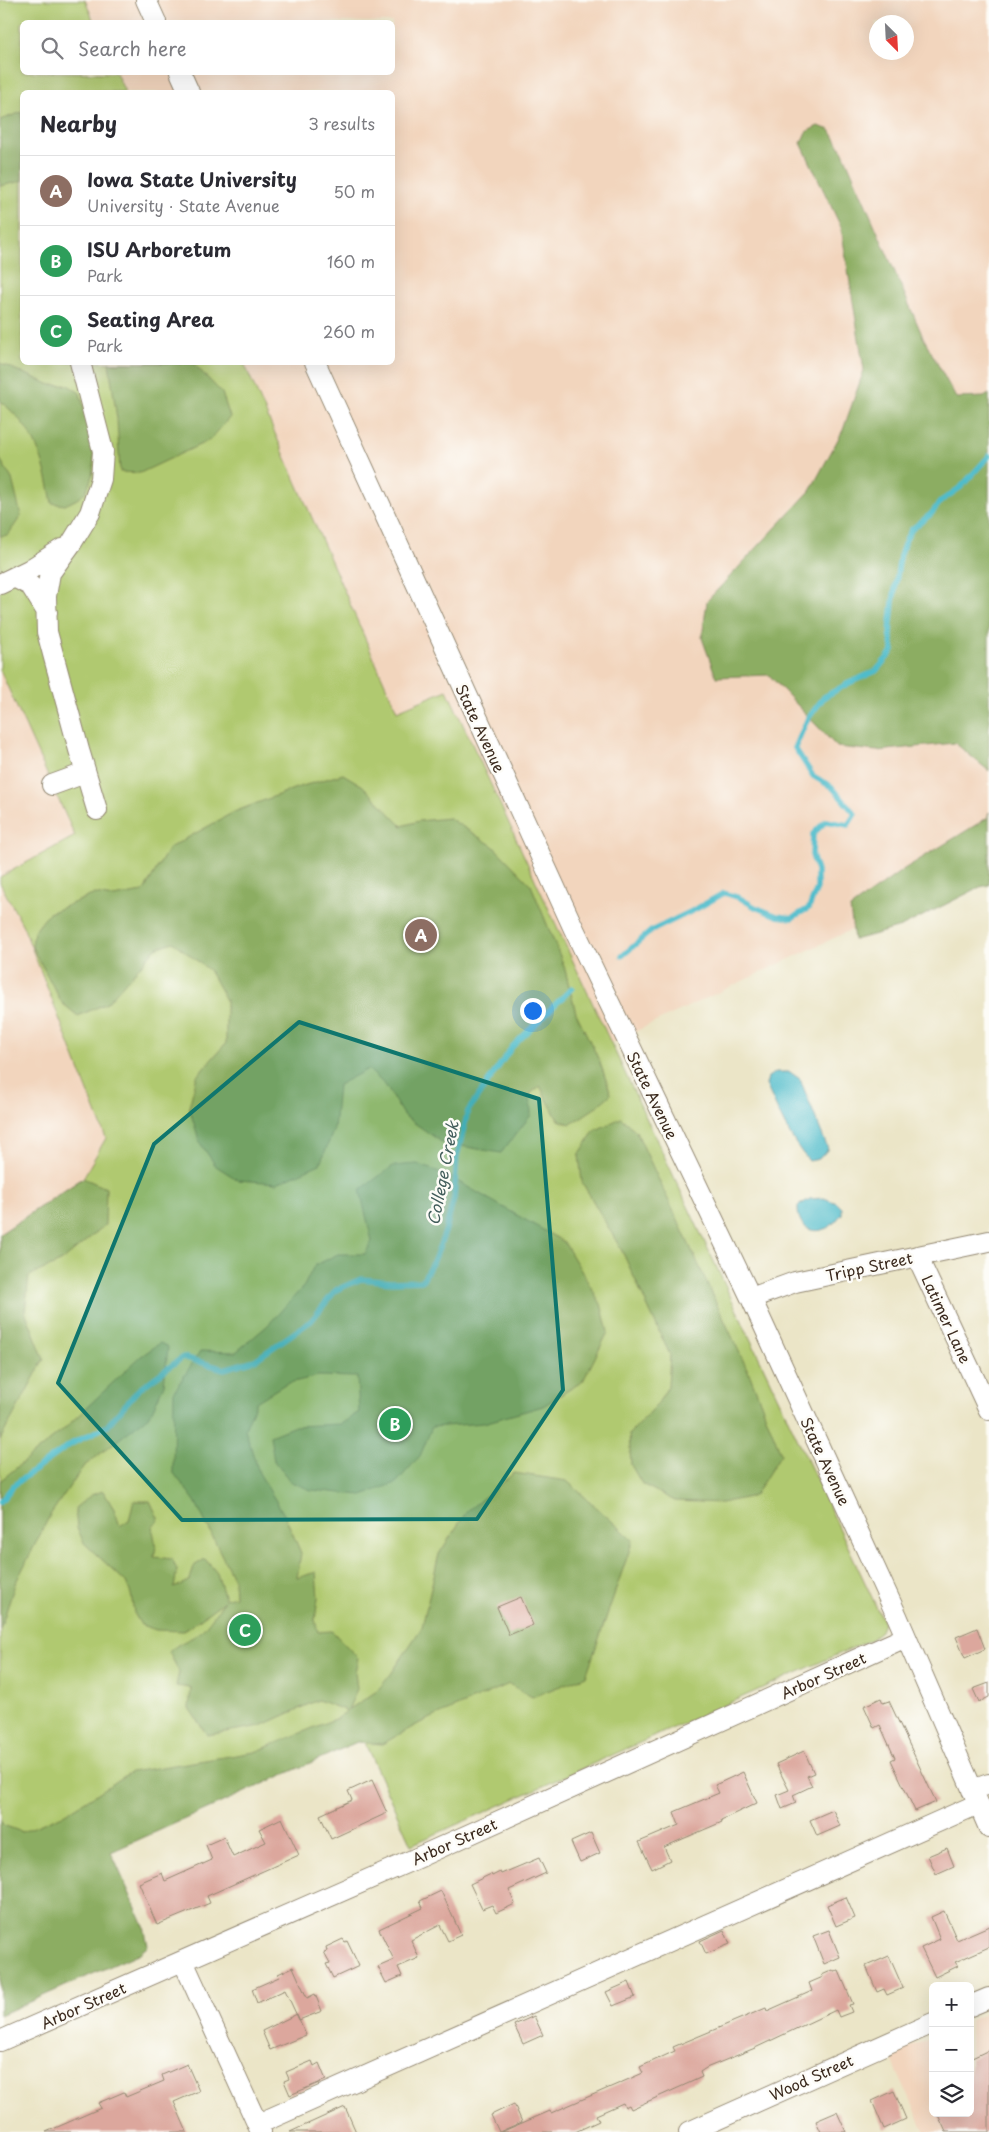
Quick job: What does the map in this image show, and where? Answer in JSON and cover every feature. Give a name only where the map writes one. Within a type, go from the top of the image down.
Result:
[{"type":"street","points":[[146,0],[155,20]]},
{"type":"street","points":[[181,75],[188,90]]},
{"type":"street","points":[[81,365],[103,451],[101,479],[90,513],[50,573],[46,596],[46,612],[47,632],[97,810]]},
{"type":"street","name":"State Avenue","points":[[316,365],[574,929],[751,1298],[906,1637],[980,1793],[989,1828]]},
{"type":"street","points":[[7,580],[70,544]]},
{"type":"street","points":[[7,580],[31,586],[46,612]]},
{"type":"street","points":[[52,785],[85,772]]},
{"type":"street","name":"Tripp Street","points":[[751,1298],[795,1282],[989,1241]]},
{"type":"street","name":"Latimer Lane","points":[[917,1256],[989,1410]]},
{"type":"street","name":"Arbor Street","points":[[0,2041],[408,1862],[906,1637]]},
{"type":"street","points":[[183,1961],[259,2128],[980,1793]]},
{"type":"street","points":[[974,2004],[989,1998]]},
{"type":"street","name":"Wood Street","points":[[689,2132],[929,2025]]},
{"type":"highlighted area","points":[[299,1022],[539,1099],[563,1390],[477,1519],[182,1520],[58,1383],[154,1144]]},
{"type":"shaded area","points":[[0,0],[989,0],[989,865],[611,1043],[884,1623],[881,1631],[870,1640],[411,1845],[354,1719],[100,1831],[0,1995]]},
{"type":"shaded area","points":[[989,2012],[989,2132],[925,2132],[890,2055],[929,2039],[929,2117],[974,2117],[974,2018]]},
{"type":"green space","points":[[0,0],[85,0],[93,20],[20,20],[20,75],[117,75],[124,90],[20,90],[20,365],[245,365],[397,711],[447,690],[884,1623],[881,1631],[870,1640],[411,1845],[354,1719],[100,1831],[0,1995],[0,1234],[83,1178],[106,1138],[23,926],[0,883],[0,877],[75,836],[0,670]]},
{"type":"green space","points":[[20,113],[20,181],[0,186],[0,120]]},
{"type":"green space","points":[[818,126],[830,130],[843,152],[923,337],[956,398],[984,397],[989,394],[989,771],[955,743],[877,751],[837,747],[769,675],[716,677],[702,638],[707,601],[810,491],[843,430],[864,370],[841,227],[801,143],[806,132]]},
{"type":"green space","points":[[0,363],[51,385],[68,385],[80,393],[90,430],[94,456],[91,481],[85,492],[76,500],[65,505],[52,503],[42,459],[30,434],[12,411],[0,401]]},
{"type":"green space","points":[[109,365],[195,365],[222,393],[230,417],[210,440],[140,473],[120,472],[117,419]]},
{"type":"green space","points":[[0,459],[12,479],[21,516],[8,535],[0,536]]},
{"type":"green space","points":[[343,774],[363,786],[402,826],[419,821],[449,818],[493,846],[531,885],[564,966],[576,1013],[599,1060],[611,1094],[595,1108],[571,1124],[558,1120],[540,1086],[530,1094],[531,1115],[501,1153],[443,1143],[403,1115],[386,1086],[368,1069],[338,1085],[334,1129],[320,1164],[277,1183],[238,1180],[216,1166],[200,1143],[189,1107],[197,1076],[226,1043],[226,1000],[209,970],[173,942],[156,948],[107,1003],[78,1016],[62,1003],[32,947],[34,932],[49,913],[95,894],[113,897],[143,892],[169,848],[234,812],[296,788]]},
{"type":"green space","points":[[989,812],[989,885],[980,887],[901,927],[854,940],[850,908],[904,869],[987,818]]},
{"type":"green space","points":[[621,1118],[636,1131],[749,1373],[781,1454],[754,1496],[721,1503],[675,1501],[642,1484],[631,1465],[629,1434],[657,1405],[668,1386],[670,1355],[622,1251],[582,1182],[579,1155],[594,1131]]},
{"type":"green space","points":[[417,1164],[445,1174],[564,1242],[601,1304],[608,1332],[583,1381],[543,1406],[484,1423],[432,1427],[420,1456],[396,1483],[362,1495],[311,1490],[291,1482],[274,1461],[270,1436],[295,1426],[341,1424],[359,1412],[357,1377],[318,1376],[285,1384],[256,1402],[245,1429],[259,1473],[285,1516],[301,1553],[297,1578],[316,1572],[318,1598],[315,1620],[318,1632],[332,1631],[358,1658],[355,1672],[357,1689],[348,1710],[377,1691],[391,1674],[422,1627],[439,1554],[467,1511],[514,1473],[567,1481],[633,1540],[586,1676],[532,1697],[509,1684],[420,1723],[382,1744],[357,1742],[111,1852],[144,1926],[148,1946],[140,1953],[0,2015],[0,1819],[3,1825],[22,1832],[65,1814],[131,1772],[255,1752],[337,1718],[347,1711],[318,1700],[261,1726],[207,1735],[189,1708],[191,1688],[176,1686],[179,1672],[169,1652],[198,1634],[224,1601],[184,1631],[156,1630],[141,1625],[134,1613],[131,1594],[126,1582],[84,1543],[77,1528],[75,1508],[91,1495],[103,1491],[114,1509],[120,1526],[129,1520],[134,1501],[150,1501],[159,1520],[152,1526],[156,1546],[154,1557],[172,1559],[177,1570],[174,1588],[190,1580],[194,1566],[205,1559],[217,1573],[225,1599],[235,1596],[234,1580],[195,1501],[173,1472],[174,1392],[200,1351],[236,1352],[267,1326],[304,1286],[314,1266],[338,1254],[365,1254],[372,1241],[360,1190],[393,1166]]},
{"type":"green space","points":[[83,1178],[106,1188],[105,1225],[62,1261],[29,1276],[25,1311],[44,1359],[0,1440],[0,1234]]},
{"type":"green space","points":[[160,1343],[168,1347],[164,1385],[150,1415],[83,1467],[50,1515],[15,1584],[0,1630],[0,1481],[63,1430],[140,1357]]},
{"type":"water","points":[[776,1072],[790,1072],[800,1079],[828,1149],[819,1159],[809,1161],[790,1135],[780,1115],[766,1085],[768,1077]]},
{"type":"water","points":[[824,1198],[837,1203],[842,1208],[842,1214],[828,1228],[815,1231],[810,1230],[800,1219],[798,1206],[810,1199]]},
{"type":"building","points":[[521,1597],[533,1625],[509,1635],[497,1607]]},
{"type":"building","points":[[977,1628],[985,1649],[965,1658],[956,1637]]},
{"type":"building","points":[[989,1683],[989,1697],[979,1702],[973,1689]]},
{"type":"building","points":[[881,1698],[883,1703],[889,1701],[936,1802],[915,1811],[891,1760],[895,1758],[880,1725],[874,1728],[864,1706]]},
{"type":"building","points":[[804,1751],[814,1773],[807,1776],[812,1786],[793,1795],[796,1803],[782,1809],[777,1795],[789,1790],[776,1764]]},
{"type":"building","points":[[743,1772],[757,1803],[721,1820],[722,1822],[664,1847],[670,1860],[652,1869],[639,1842],[679,1825],[674,1812],[719,1793],[715,1785]]},
{"type":"building","points":[[372,1780],[387,1813],[331,1839],[320,1815],[352,1800],[348,1791]]},
{"type":"building","points":[[833,1810],[840,1826],[817,1836],[810,1820]]},
{"type":"building","points":[[282,1818],[299,1855],[207,1896],[210,1903],[157,1925],[139,1883],[162,1873],[165,1881],[212,1860],[206,1845],[224,1837],[233,1857],[266,1842],[259,1829]]},
{"type":"building","points":[[591,1833],[600,1853],[580,1862],[571,1842]]},
{"type":"building","points":[[947,1848],[954,1866],[936,1874],[928,1856]]},
{"type":"building","points":[[539,1858],[546,1873],[509,1890],[515,1904],[496,1913],[492,1905],[482,1909],[470,1884],[491,1874],[492,1876],[500,1872],[501,1874]]},
{"type":"building","points":[[441,1891],[461,1935],[448,1941],[440,1925],[411,1940],[419,1958],[398,1967],[402,1976],[386,1983],[378,1967],[394,1960],[379,1929],[423,1908],[420,1901]]},
{"type":"building","points":[[846,1897],[855,1918],[836,1926],[827,1905]]},
{"type":"building","points":[[944,1911],[957,1940],[989,1926],[989,1947],[955,1962],[958,1966],[935,1977],[921,1948],[940,1939],[931,1917]]},
{"type":"building","points":[[724,1930],[730,1944],[706,1954],[700,1941]]},
{"type":"building","points":[[829,1930],[840,1957],[824,1964],[813,1936]]},
{"type":"building","points":[[343,1939],[345,1942],[347,1941],[359,1966],[333,1978],[326,1964],[330,1963],[324,1952],[327,1951],[326,1947]]},
{"type":"building","points":[[889,1956],[903,1988],[887,1995],[884,1989],[877,1992],[866,1966]]},
{"type":"building","points":[[293,1967],[307,1998],[315,1994],[322,2011],[299,2020],[285,1990],[257,2003],[252,1989],[279,1977],[278,1974]]},
{"type":"building","points":[[833,1970],[834,1972],[839,1971],[853,2004],[849,2005],[852,2012],[839,2017],[836,2010],[755,2048],[706,2068],[700,2072],[702,2077],[631,2109],[629,2105],[625,2107],[623,2103],[596,2115],[599,2121],[575,2132],[501,2132],[550,2111],[551,2113],[643,2073],[640,2067],[675,2051],[673,2047],[766,2008],[767,2011],[812,1991],[809,1983]]},
{"type":"building","points":[[629,1982],[635,1997],[613,2006],[606,1992]]},
{"type":"building","points":[[297,2014],[306,2035],[270,2050],[262,2031]]},
{"type":"building","points":[[534,2016],[543,2035],[523,2044],[514,2025]]},
{"type":"building","points":[[989,2050],[989,2132],[946,2132],[939,2117],[974,2117],[974,2057]]},
{"type":"building","points":[[312,2061],[314,2066],[319,2063],[326,2080],[290,2095],[284,2081],[289,2079],[286,2072]]},
{"type":"building","points":[[187,2064],[199,2091],[174,2102],[187,2132],[46,2132],[101,2108],[98,2103],[124,2092],[126,2097],[164,2081],[162,2075]]},
{"type":"building","points":[[894,2091],[906,2119],[884,2129],[872,2101]]},
{"type":"building","points":[[514,2104],[522,2122],[499,2132],[491,2115]]},
{"type":"building","points":[[345,2107],[356,2132],[290,2132]]},
{"type":"building","points":[[837,2112],[846,2132],[821,2132],[816,2121]]},
{"type":"waterway","name":"College Creek","points":[[622,956],[651,931],[724,893],[740,898],[755,907],[777,916],[792,918],[809,908],[817,888],[817,871],[812,855],[813,834],[826,821],[848,825],[855,814],[832,787],[813,776],[795,748],[807,720],[824,697],[876,671],[893,651],[890,632],[893,602],[900,556],[906,539],[912,529],[931,514],[941,501],[961,487],[989,456]]},
{"type":"waterway","name":"College Creek","points":[[0,1502],[14,1485],[71,1444],[107,1426],[138,1390],[183,1357],[224,1369],[255,1360],[311,1321],[336,1290],[361,1279],[391,1282],[422,1281],[435,1258],[445,1232],[454,1198],[457,1156],[468,1111],[512,1047],[572,988]]},
{"type":"place","name":"Iowa State University","points":[[421,935]]},
{"type":"place","name":"ISU Arboretum","points":[[395,1424]]},
{"type":"place","name":"Seating Area","points":[[245,1630]]}]
